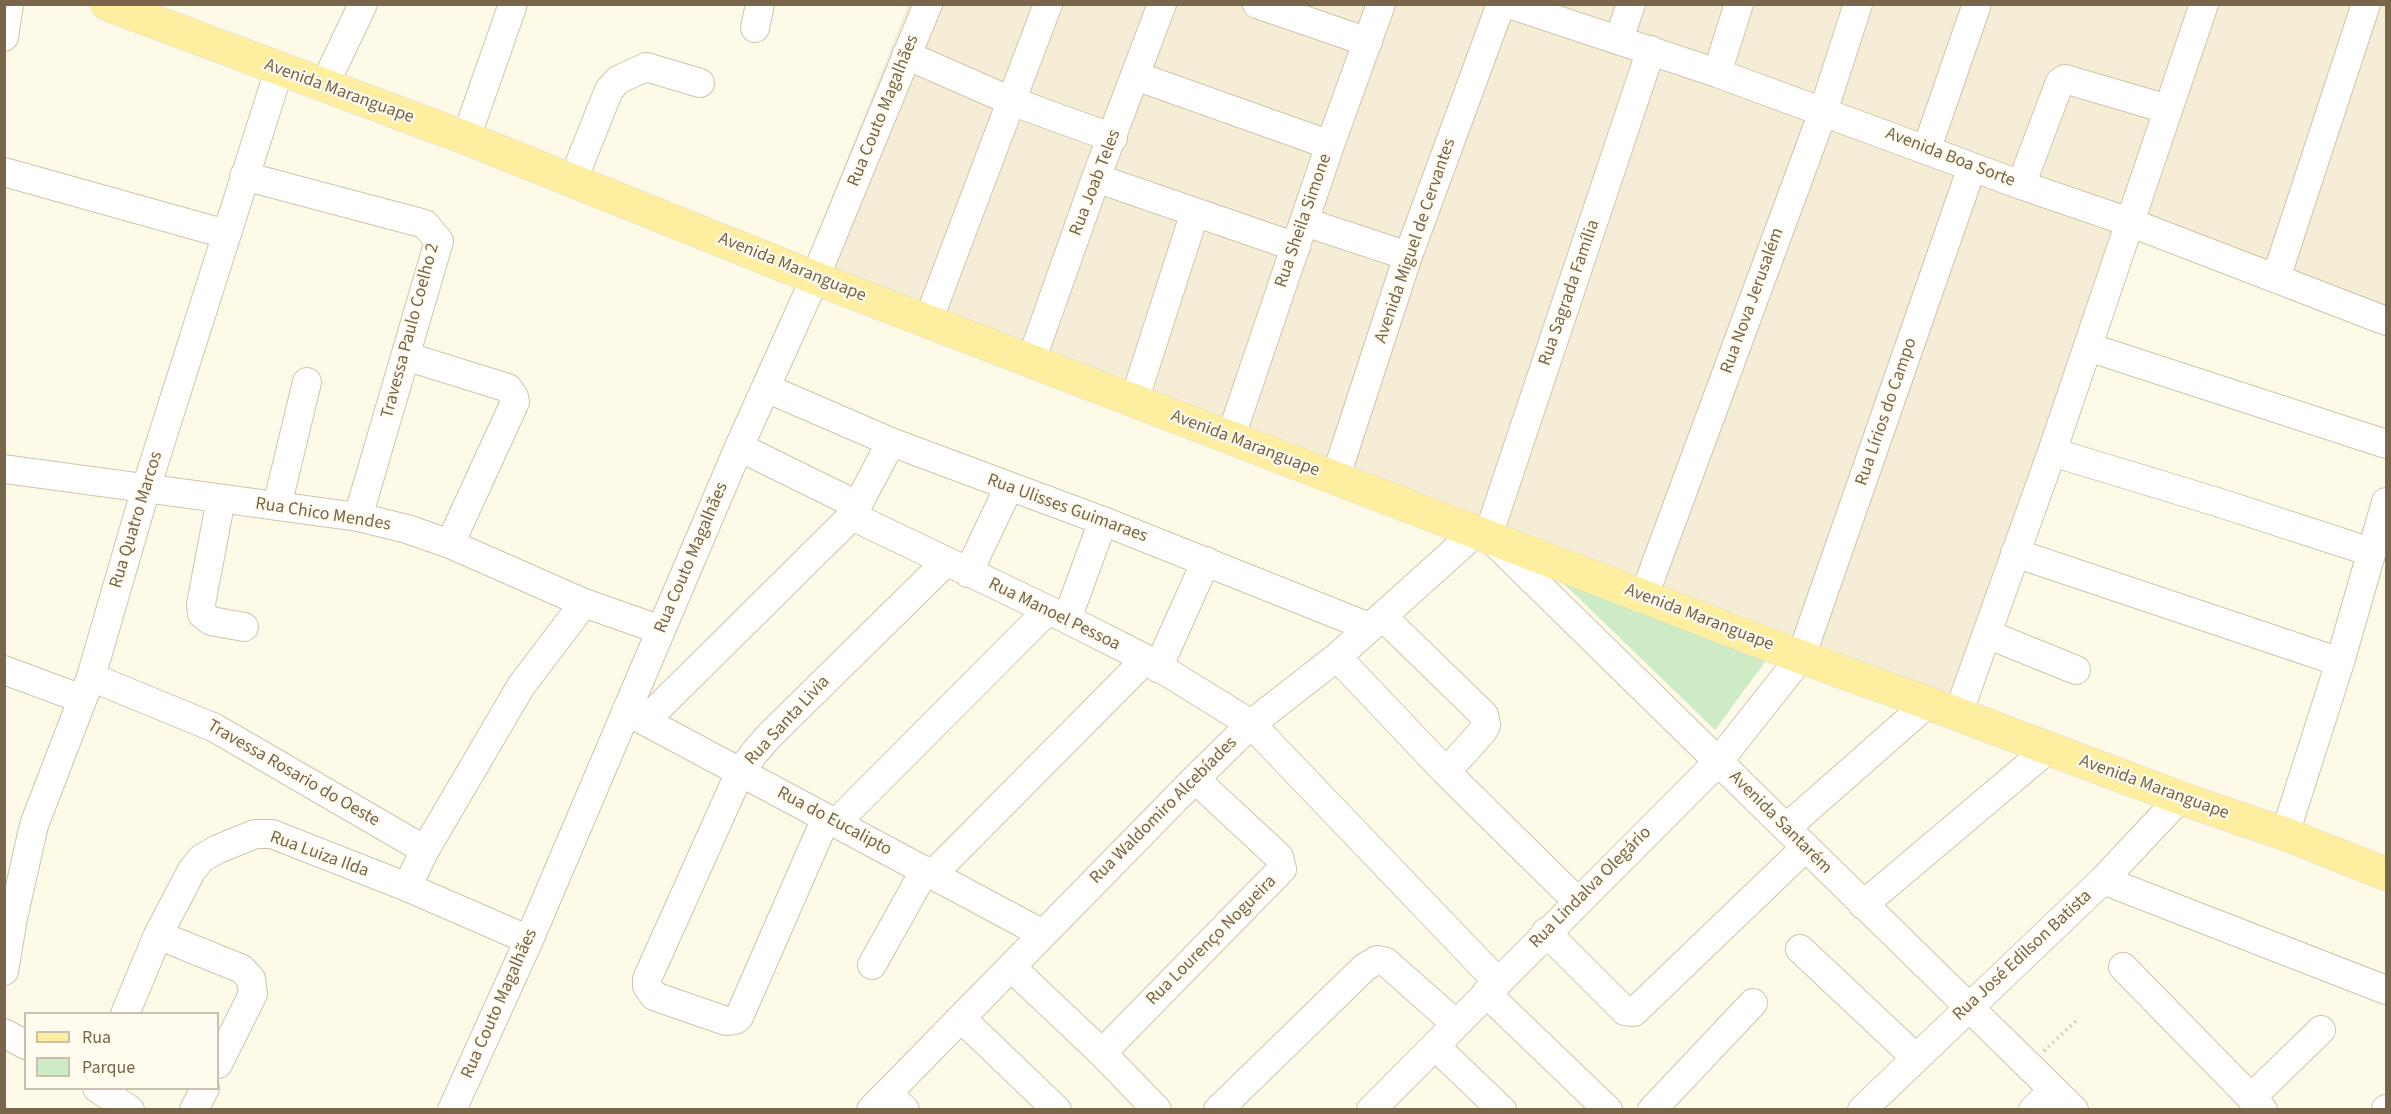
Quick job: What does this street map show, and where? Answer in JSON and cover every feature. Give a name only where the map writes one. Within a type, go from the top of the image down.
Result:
[{"type":"main road","name":"Avenida Maranguape","points":[[107,4],[466,138],[815,278],[1801,657],[2180,798],[2285,834],[2386,874]]},
{"type":"street","points":[[4,37],[9,4]]},
{"type":"street","points":[[324,86],[363,4]]},
{"type":"street","points":[[466,138],[513,4]]},
{"type":"street","name":"Rua Couto Magalhães","points":[[452,1110],[635,716],[661,630],[739,447],[815,278],[928,4]]},
{"type":"street","points":[[928,321],[1048,4]]},
{"type":"street","name":"Rua Joab Teles","points":[[1031,361],[1096,178],[1162,4]]},
{"type":"street","points":[[1257,4],[1368,42]]},
{"type":"street","name":"Rua Sheila Simone","points":[[1230,439],[1330,145],[1381,4]]},
{"type":"street","name":"Avenida Miguel de Cervantes","points":[[1335,479],[1408,256],[1501,4]]},
{"type":"street","name":"Avenida Boa Sorte","points":[[1509,4],[1652,50],[1927,148],[1972,167],[2129,222],[2386,321]]},
{"type":"street","points":[[1619,39],[1630,4]]},
{"type":"street","points":[[1717,73],[1739,4]]},
{"type":"street","name":"Rua Nova Jerusalém","points":[[1644,596],[1823,112],[1858,4]]},
{"type":"street","points":[[1927,148],[1977,4]]},
{"type":"street","points":[[2276,278],[2366,4]]},
{"type":"street","points":[[1546,932],[1625,1011],[1634,1012],[1795,838],[1943,708],[1987,634],[2088,347],[2199,6]]},
{"type":"street","name":"Rua Sagrada Família","points":[[1482,534],[1652,50]]},
{"type":"street","points":[[906,55],[1011,101],[1113,138]]},
{"type":"street","points":[[573,180],[609,90],[618,80],[646,67],[700,83]]},
{"type":"street","name":"Rua Quatro Marcos","points":[[4,972],[13,918],[34,825],[86,688],[146,489],[279,70]]},
{"type":"street","points":[[1136,76],[1330,145]]},
{"type":"street","points":[[2020,184],[2060,82],[2065,79],[2167,109]]},
{"type":"street","name":"Rua Lírios do Campo","points":[[1801,657],[1972,167]]},
{"type":"street","points":[[4,172],[226,234]]},
{"type":"street","name":"Travessa Paulo Coelho 2","points":[[244,176],[425,224],[439,241],[358,518]]},
{"type":"street","points":[[1096,178],[1195,212],[1408,256]]},
{"type":"street","points":[[1134,401],[1195,212]]},
{"type":"street","points":[[2088,347],[2386,444]]},
{"type":"street","points":[[405,356],[508,388],[514,397],[515,402],[450,544]]},
{"type":"street","points":[[277,506],[307,382]]},
{"type":"street","name":"Rua Ulisses Guimaraes","points":[[766,388],[891,442],[1206,561],[1376,622]]},
{"type":"street","points":[[635,716],[854,510],[891,442]]},
{"type":"street","name":"Rua Manoel Pessoa","points":[[739,447],[957,568],[1057,615],[1152,664],[1251,724],[1608,1110]]},
{"type":"street","points":[[2052,452],[2371,552]]},
{"type":"street","name":"Rua Chico Mendes","points":[[4,470],[277,506],[358,518],[408,529],[450,544],[584,603],[661,630]]},
{"type":"street","name":"Rua Santa Livia","points":[[831,820],[735,1020],[726,1022],[654,996],[647,986],[647,979],[740,772],[770,735],[957,568],[1009,487]]},
{"type":"street","points":[[221,499],[201,604],[202,614],[211,621],[244,627]]},
{"type":"street","points":[[2285,834],[2340,662],[2386,502]]},
{"type":"street","points":[[831,820],[1057,615],[1103,521]]},
{"type":"street","name":"Rua Waldomiro Alcebíades","points":[[888,1104],[961,1018],[1195,778],[1251,724],[1337,657],[1482,534]]},
{"type":"street","name":"Avenida Santarém","points":[[1482,534],[2074,1110]]},
{"type":"street","points":[[2015,553],[2340,662]]},
{"type":"street","points":[[872,965],[929,873],[1152,664],[1206,561]]},
{"type":"street","points":[[407,887],[425,850],[521,686],[584,603]]},
{"type":"street","points":[[1376,622],[1480,710],[1486,720],[1483,731],[1446,772]]},
{"type":"street","points":[[1987,634],[2076,670]]},
{"type":"street","points":[[1337,657],[1446,772],[1577,901]]},
{"type":"street","name":"Rua Lindalva Olegário","points":[[1371,1110],[1718,762],[1801,657]]},
{"type":"street","name":"Travessa Rosario do Oeste","points":[[4,670],[86,688],[215,728],[425,850]]},
{"type":"street","name":"Rua do Eucalipto","points":[[635,716],[1043,934]]},
{"type":"street","points":[[1863,905],[2048,749]]},
{"type":"street","name":"Rua Lourenço Nogueira","points":[[1102,1053],[1282,869],[1279,857],[1195,778]]},
{"type":"street","name":"Rua José Edilson Batista","points":[[1862,1110],[2103,880],[2180,798]]},
{"type":"street","name":"Rua Luiza Ilda","points":[[126,1012],[158,935],[192,870],[202,858],[255,834],[272,834],[407,887],[529,940]]},
{"type":"street","points":[[2103,880],[2386,990]]},
{"type":"street","points":[[158,935],[242,969],[251,979],[253,994],[219,1062]]},
{"type":"street","points":[[1800,949],[1916,1058]]},
{"type":"street","points":[[1218,1110],[1365,967],[1377,960],[1386,962],[1456,1024]]},
{"type":"street","points":[[1011,967],[1102,1053],[1157,1110]]},
{"type":"street","points":[[2123,967],[2257,1104],[2321,1030]]},
{"type":"street","points":[[1652,1110],[1754,1003]]},
{"type":"street","points":[[961,1018],[1057,1110]]},
{"type":"street","points":[[4,1033],[24,1044]]},
{"type":"street","points":[[1435,1046],[1502,1110]]},
{"type":"street","points":[[99,1090],[130,1110]]},
{"type":"street","points":[[194,1110],[204,1090]]},
{"type":"street","points":[[2033,1110],[2053,1090]]},
{"type":"path","points":[[2028,1066],[2079,1018]]},
{"type":"shaded area","points":[[908,5],[2386,5],[2386,320],[2117,229],[1951,718],[799,280]]},
{"type":"green space","points":[[1559,579],[1768,658],[1715,730]]}]
